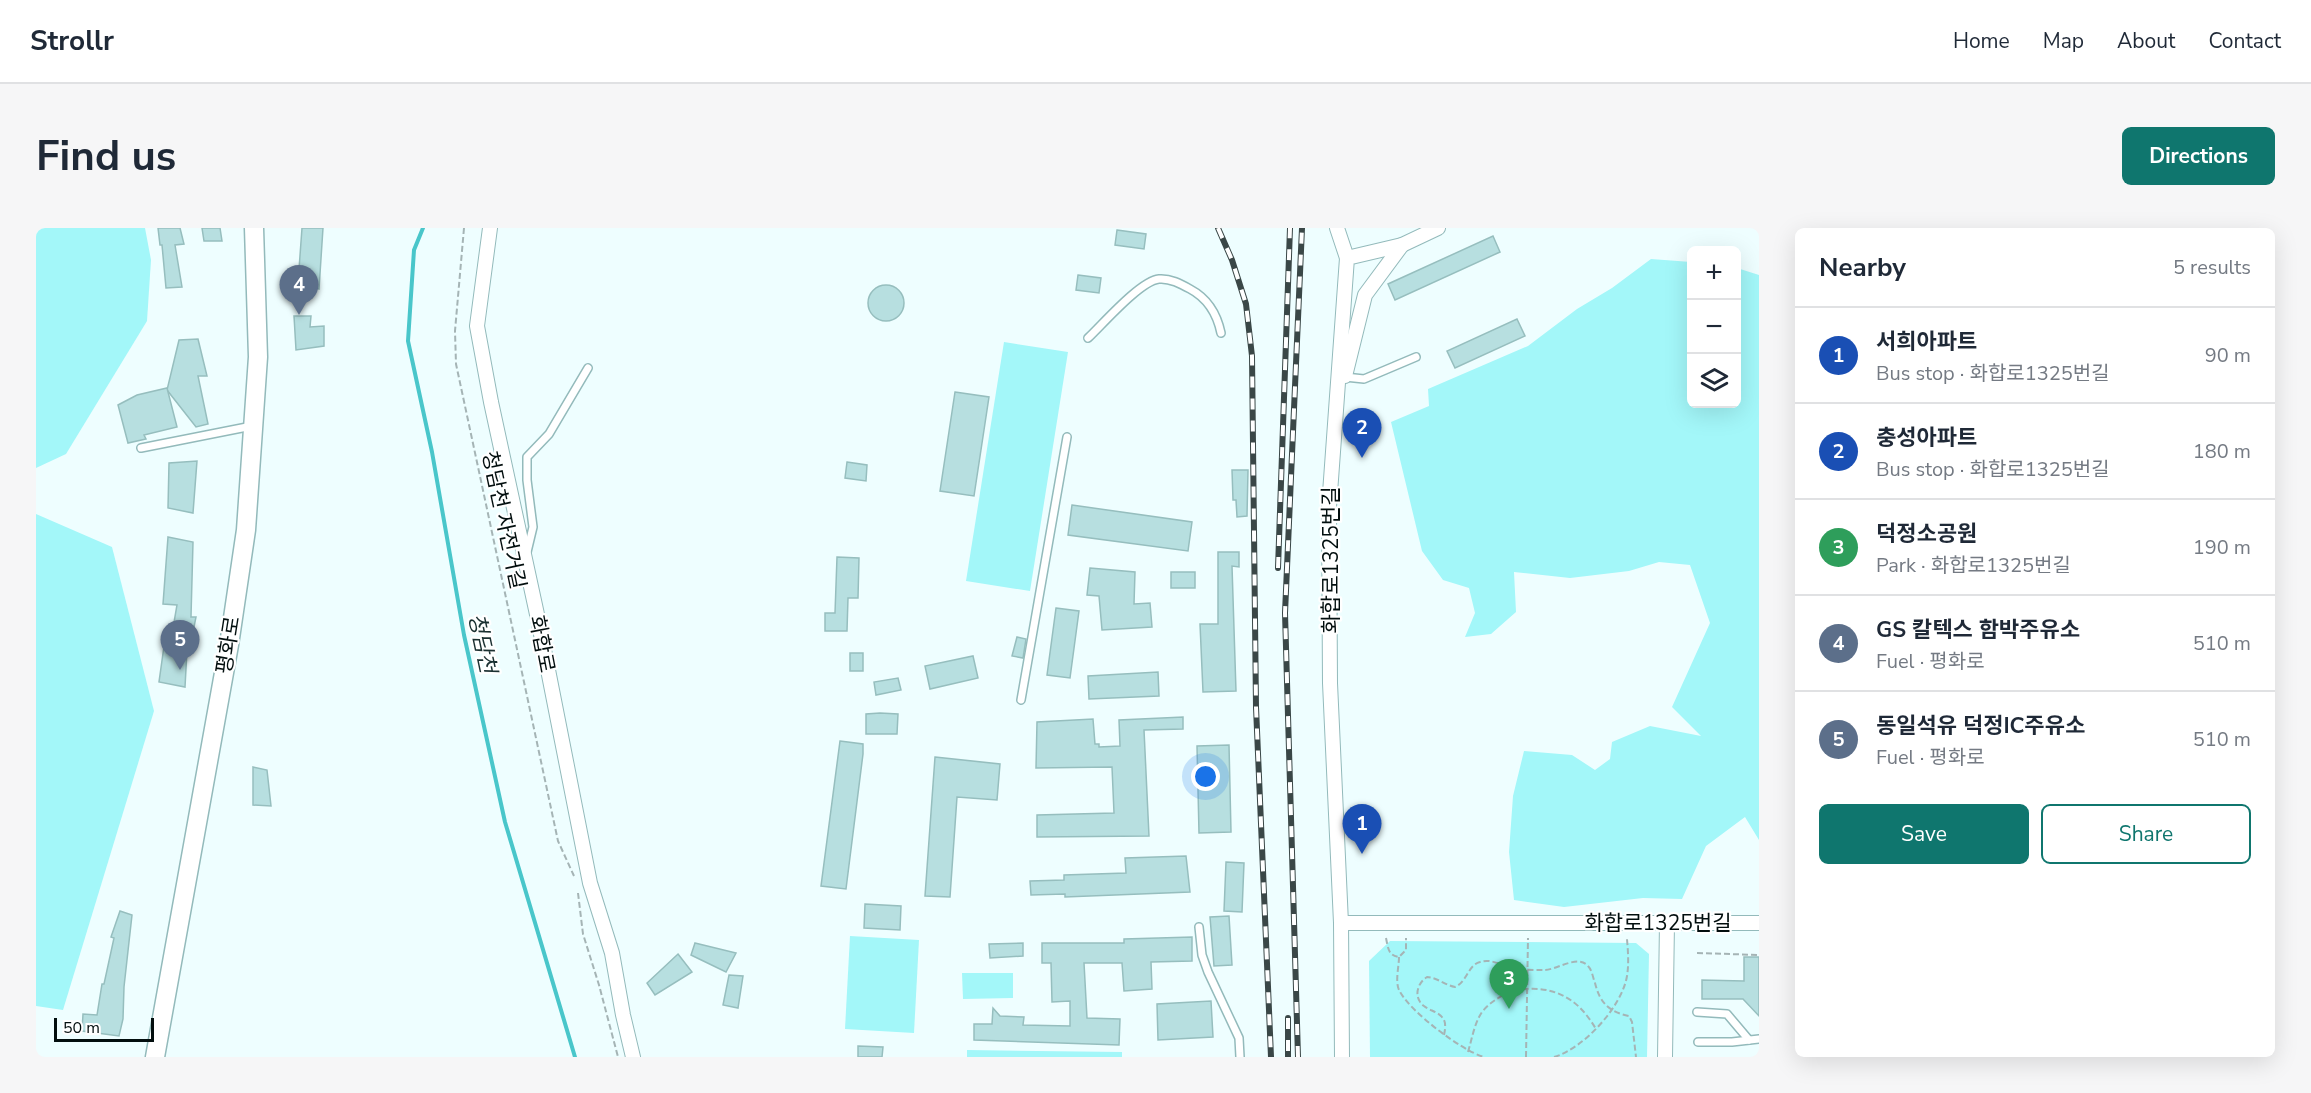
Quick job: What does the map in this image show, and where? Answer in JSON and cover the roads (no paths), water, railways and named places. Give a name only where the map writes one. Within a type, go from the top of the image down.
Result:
[{"type":"main road","name":"평화로","points":[[155,1057],[229,645],[246,530],[258,357],[254,228]]},
{"type":"street","name":"화합로","points":[[490,228],[477,326],[591,883],[612,953],[633,1057]]},
{"type":"street","points":[[1337,228],[1347,258],[1402,245],[1438,228]]},
{"type":"street","points":[[1335,416],[1365,296],[1402,245]]},
{"type":"street","name":"화합로1325번길","points":[[1342,1057],[1341,923],[1330,671],[1329,507],[1347,258]]},
{"type":"street","name":"화합로1325번길","points":[[1341,923],[1759,923]]},
{"type":"street","points":[[1665,1057],[1667,923]]},
{"type":"lane","points":[[1088,338],[1135,292],[1157,279],[1171,280],[1198,293],[1215,315],[1221,333]]},
{"type":"lane","points":[[1345,377],[1364,379],[1416,357]]},
{"type":"lane","points":[[525,561],[533,528],[526,480],[527,457],[549,434],[588,368]]},
{"type":"lane","points":[[141,448],[254,426]]},
{"type":"lane","points":[[1021,700],[1067,437]]},
{"type":"lane","points":[[1199,927],[1202,955],[1239,1038],[1240,1057]]},
{"type":"lane","points":[[1697,1012],[1727,1014],[1749,1040]]},
{"type":"lane","points":[[1698,1042],[1759,1039]]},
{"type":"waterway","name":"청담천","points":[[423,228],[414,250],[408,341],[432,452],[464,635],[505,822],[575,1057]]},
{"type":"railway","points":[[1218,228],[1232,260],[1246,304],[1252,356],[1256,707],[1271,1057]]},
{"type":"railway","points":[[1278,568],[1290,228]]},
{"type":"railway","points":[[1298,1057],[1285,613],[1302,228]]},
{"type":"railway","points":[[1288,1018],[1288,1057]]},
{"type":"place","name":"GS 칼텍스 함박주유소","points":[[299,315]]},
{"type":"place","name":"충성아파트","points":[[1362,458]]},
{"type":"place","name":"동일석유 덕정IC주유소","points":[[180,670]]},
{"type":"place","name":"서희아파트","points":[[1362,854]]},
{"type":"place","name":"덕정소공원","points":[[1509,1009]]}]
